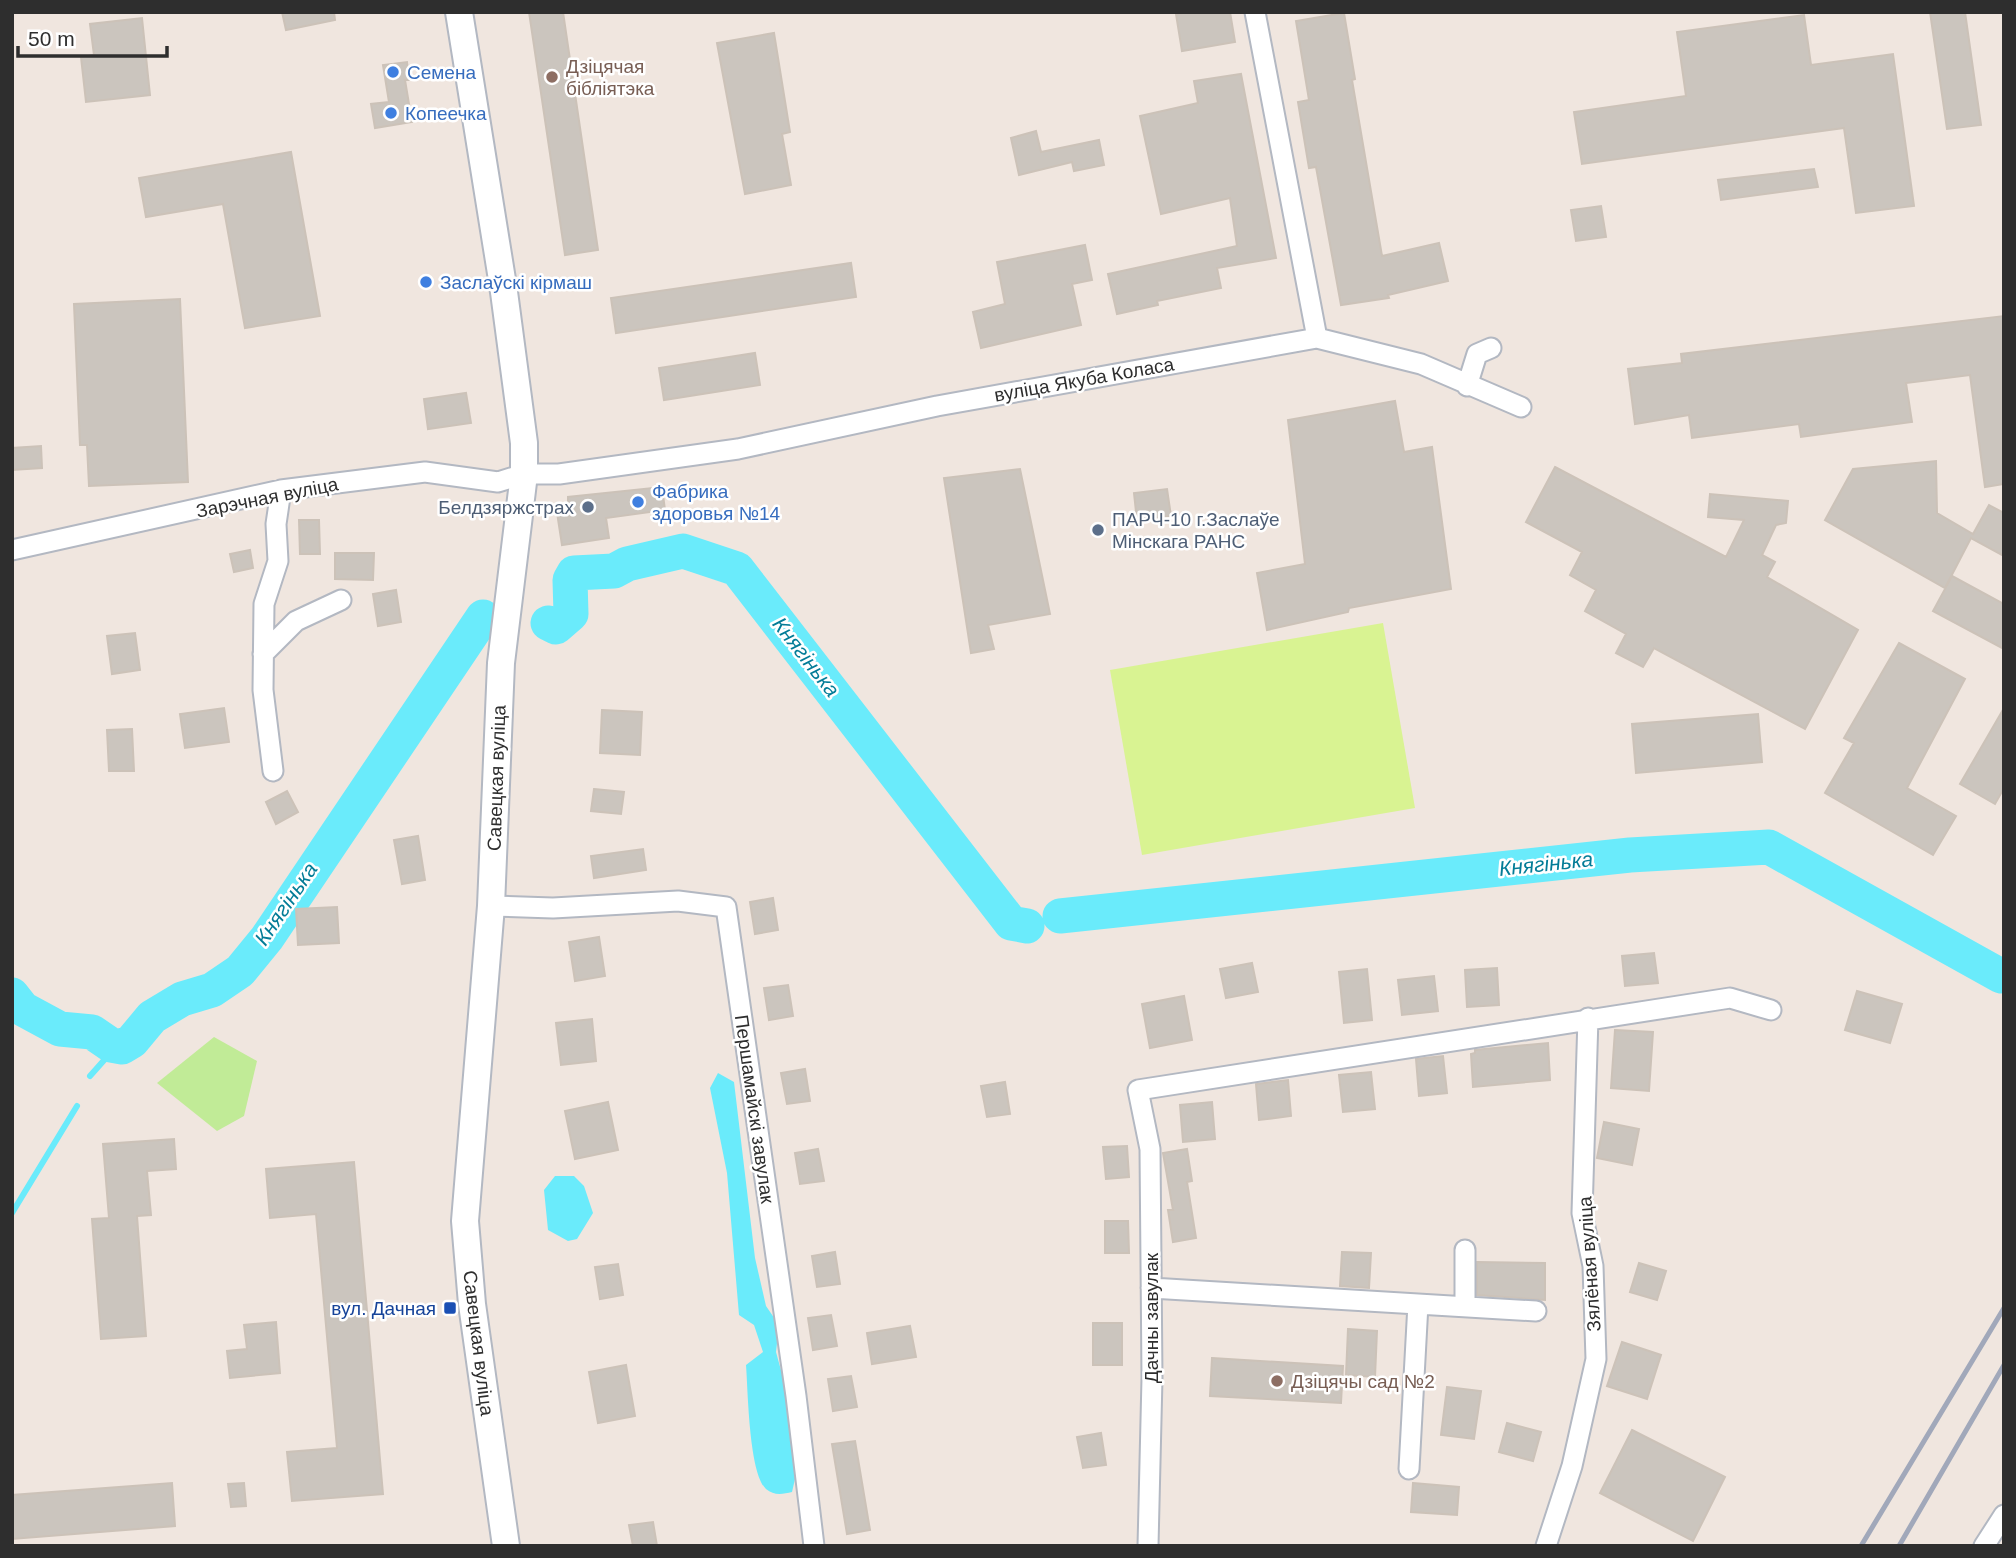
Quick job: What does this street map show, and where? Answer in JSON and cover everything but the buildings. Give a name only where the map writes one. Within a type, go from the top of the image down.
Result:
[{"type":"main road","name":"Савецкая вуліца","points":[[459,12],[504,292],[524,443],[524,474],[501,663],[491,906],[465,1221],[472,1304],[506,1546]]},
{"type":"street","points":[[1255,12],[1317,338],[1421,364],[1466,386],[1521,407]]},
{"type":"street","name":"вуліца Якуба Коласа","points":[[524,474],[559,474],[738,449],[937,406],[1317,338]]},
{"type":"street","points":[[1466,386],[1478,354],[1491,348]]},
{"type":"street","name":"Зарэчная вуліца","points":[[12,550],[281,490],[425,472],[498,482],[524,474]]},
{"type":"street","points":[[273,771],[262,690],[264,604],[278,561],[276,524],[281,490]]},
{"type":"street","points":[[263,654],[296,621],[341,600]]},
{"type":"street","name":"Першамайскі завулак","points":[[491,906],[553,908],[678,901],[726,907],[796,1395],[814,1546]]},
{"type":"street","points":[[1588,1018],[1730,998],[1771,1010]]},
{"type":"street","name":"Дачны завулак","points":[[1148,1546],[1150,1149],[1138,1090],[1588,1018]]},
{"type":"street","name":"Зялёная вуліца","points":[[1546,1546],[1572,1466],[1595,1359],[1593,1266],[1582,1213],[1588,1018]]},
{"type":"street","points":[[1465,1250],[1465,1306]]},
{"type":"street","points":[[1151,1288],[1536,1311]]},
{"type":"street","points":[[1409,1469],[1418,1304]]},
{"type":"street","points":[[1984,1546],[2004,1516]]},
{"type":"green space","points":[[1383,623],[1415,808],[1142,855],[1110,670]]},
{"type":"green space","points":[[214,1037],[257,1061],[244,1116],[217,1131],[157,1083]]},
{"type":"water","points":[[718,1073],[734,1082],[755,1258],[766,1306],[779,1325],[776,1352],[791,1407],[795,1479],[792,1492],[775,1494],[766,1489],[756,1467],[746,1365],[763,1352],[754,1325],[739,1315],[727,1173],[710,1088]]},
{"type":"water","points":[[555,1176],[574,1176],[584,1186],[593,1213],[577,1239],[568,1241],[548,1230],[544,1190]]},
{"type":"waterway","name":"Княгінька","points":[[548,623],[556,627],[571,614],[570,580],[574,573],[614,571],[627,564],[683,551],[737,569],[1011,923],[1027,926]]},
{"type":"waterway","name":"Княгінька","points":[[12,995],[23,1009],[60,1029],[92,1032],[111,1045],[122,1047],[132,1041],[152,1017],[182,999],[212,990],[240,971],[267,938],[483,617]]},
{"type":"waterway","name":"Княгінька","points":[[1060,916],[1630,855],[1769,847],[2001,976]]},
{"type":"waterway","points":[[90,1076],[106,1058],[111,1045]]},
{"type":"waterway","points":[[12,1213],[77,1106]]},
{"type":"railway","points":[[1861,1546],[2004,1308]]},
{"type":"railway","points":[[1899,1546],[2004,1365]]},
{"type":"place","name":"Семена","points":[[393,72]]},
{"type":"place","name":"Дзіцячая бібліятэка","points":[[552,77]]},
{"type":"place","name":"Копеечка","points":[[391,113]]},
{"type":"place","name":"Заслаўскі кірмаш","points":[[426,282]]},
{"type":"place","name":"Фабрика здоровья №14","points":[[638,502]]},
{"type":"place","name":"Белдзяржстрах","points":[[588,507]]},
{"type":"place","name":"ПАРЧ-10 г.Заслаўе Мінскага РАНС","points":[[1098,530]]},
{"type":"place","name":"вул. Дачная","points":[[450,1308]]},
{"type":"place","name":"Дзіцячы сад №2","points":[[1277,1381]]}]
